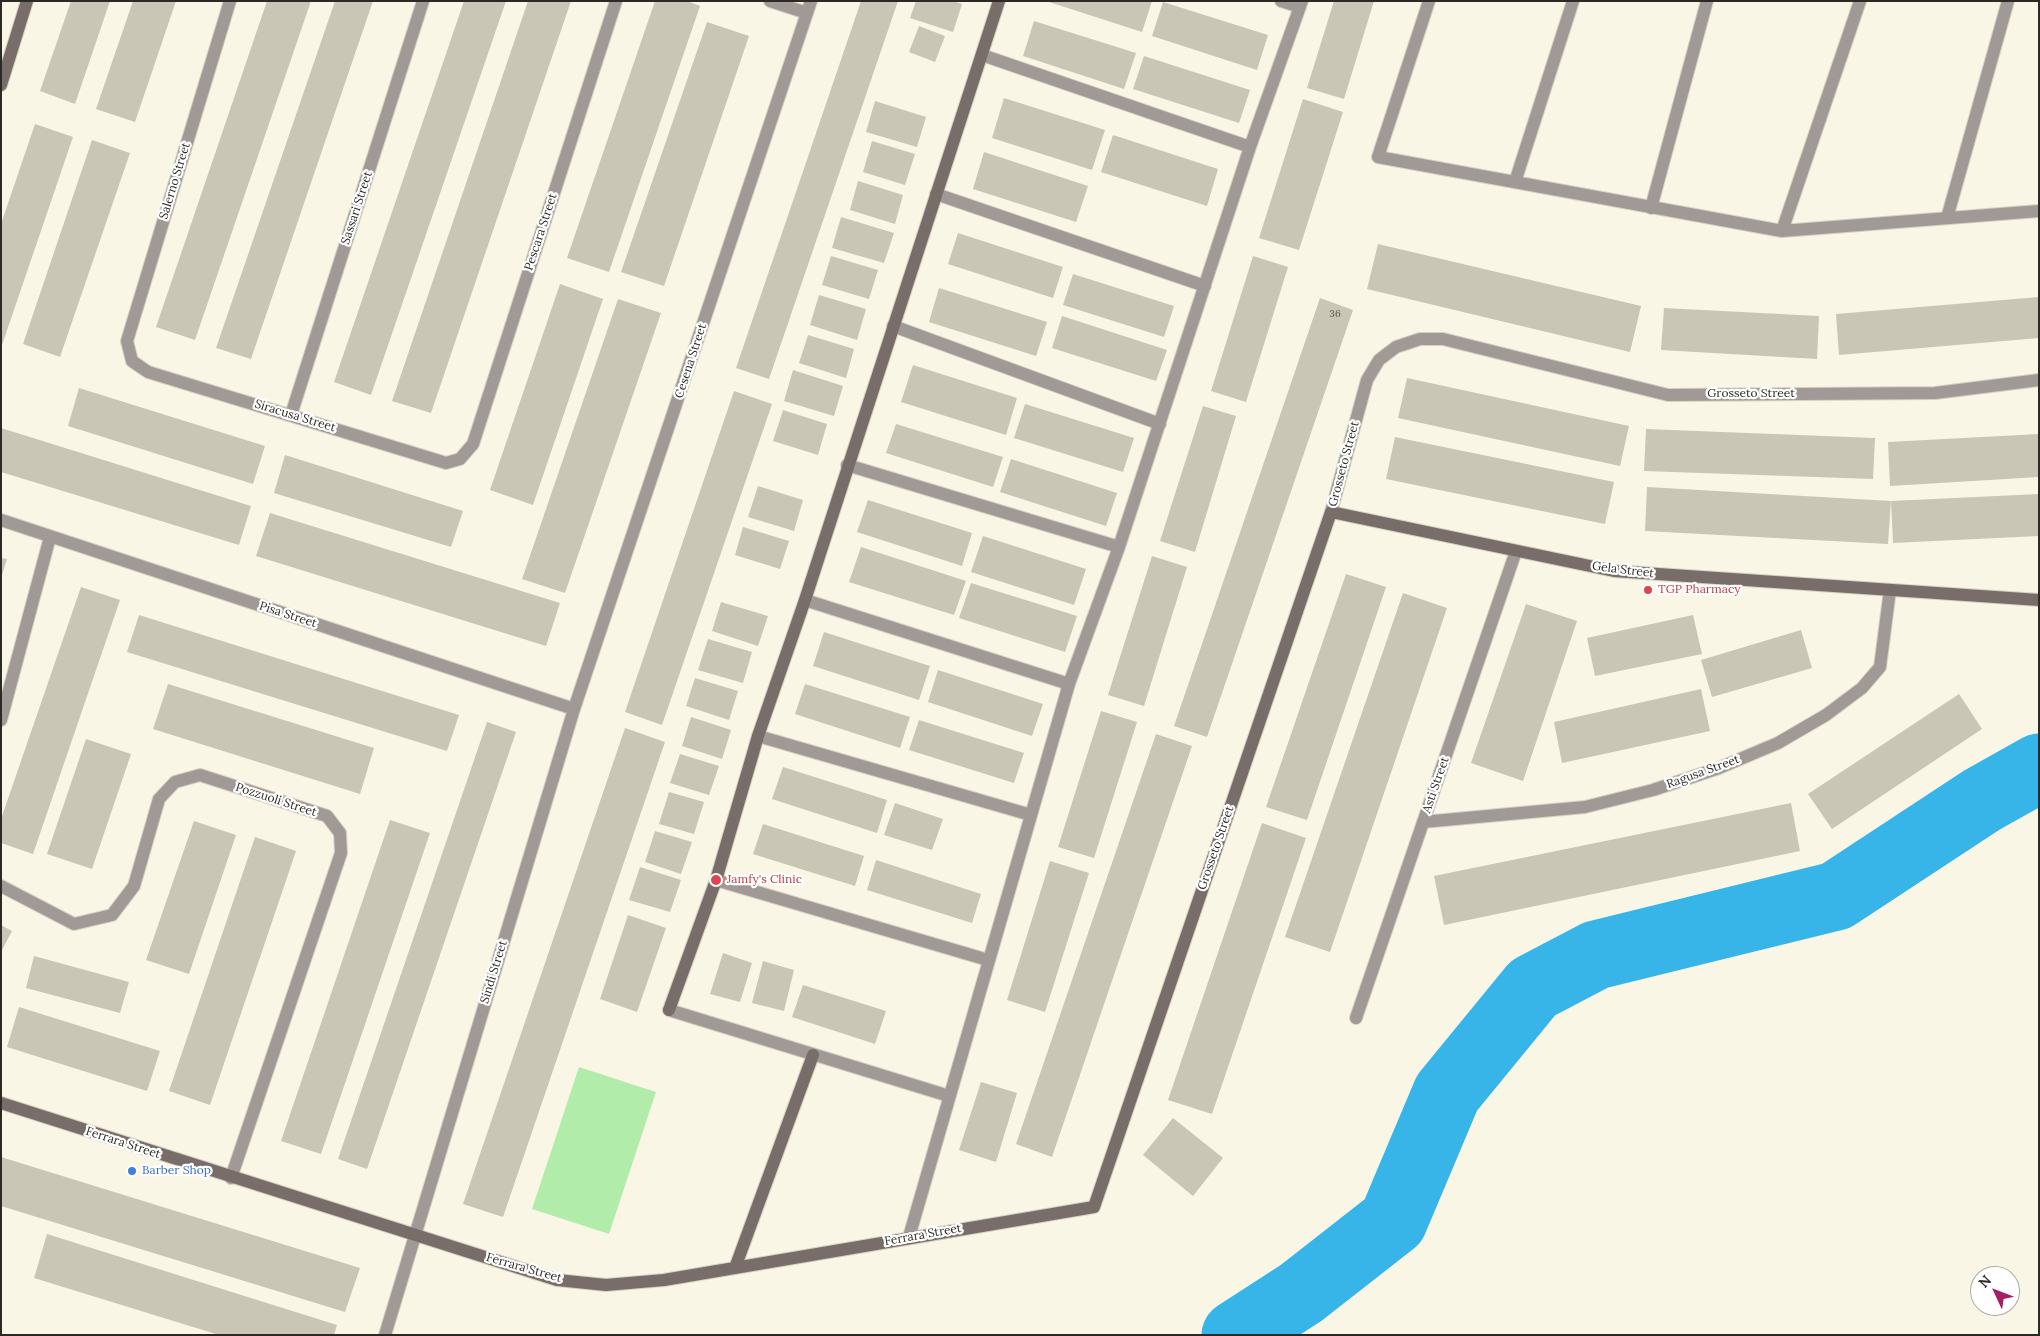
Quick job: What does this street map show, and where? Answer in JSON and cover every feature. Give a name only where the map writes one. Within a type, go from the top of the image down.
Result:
[{"type":"street","points":[[1,85],[27,1]]},
{"type":"street","name":"Salerno Street","points":[[132,361],[127,341],[230,1]]},
{"type":"street","name":"Sassari Street","points":[[291,415],[423,1]]},
{"type":"street","name":"Pescara Street","points":[[460,459],[472,444],[616,1]]},
{"type":"street","points":[[770,1],[809,7]]},
{"type":"street","points":[[949,1096],[669,1010],[716,880],[758,736],[805,600],[999,1]]},
{"type":"street","points":[[909,1237],[1069,684],[1119,548],[1250,147],[1301,4],[1281,1]]},
{"type":"street","points":[[1429,1],[1378,157],[1782,231],[2039,211]]},
{"type":"street","points":[[1514,182],[1573,1]]},
{"type":"street","points":[[1652,208],[1707,1]]},
{"type":"street","points":[[1782,231],[1860,1]]},
{"type":"street","points":[[1947,218],[2008,1]]},
{"type":"street","name":"Cesena Street","points":[[574,709],[809,7]]},
{"type":"street","points":[[982,54],[1250,147]]},
{"type":"street","points":[[936,194],[1205,286]]},
{"type":"street","points":[[893,326],[1160,424]]},
{"type":"street","name":"Grosseto Street","points":[[1094,1207],[1331,512],[1367,380],[1379,360],[1396,347],[1420,339],[1442,339],[1668,395],[1935,393],[2039,380]]},
{"type":"street","name":"Siracusa Street","points":[[132,361],[148,372],[446,463],[460,459]]},
{"type":"street","points":[[848,465],[1119,548]]},
{"type":"street","name":"Gela Street","points":[[1331,512],[1614,572],[2039,600]]},
{"type":"street","name":"Pisa Street","points":[[1,520],[574,709]]},
{"type":"street","points":[[1,720],[50,537]]},
{"type":"street","name":"Asti Street","points":[[1356,1018],[1516,552]]},
{"type":"street","name":"Ragusa Street","points":[[1423,822],[1585,807],[1653,790],[1718,768],[1778,743],[1826,715],[1862,688],[1880,667],[1890,590]]},
{"type":"street","points":[[805,600],[1069,684]]},
{"type":"street","name":"Sindi Street","points":[[384,1335],[574,709]]},
{"type":"street","points":[[758,736],[1031,815]]},
{"type":"street","name":"Pozzuoli Street","points":[[1,886],[74,924],[112,915],[134,886],[159,799],[175,782],[200,775],[326,816],[340,832],[341,853],[232,1178]]},
{"type":"street","points":[[716,880],[988,960]]},
{"type":"street","points":[[735,1268],[814,1055]]},
{"type":"street","name":"Ferrara Street","points":[[1,1103],[557,1280],[606,1285],[664,1280],[1094,1207]]},
{"type":"green space","points":[[579,1067],[656,1092],[609,1234],[532,1209]]},
{"type":"building","points":[[71,1],[110,1],[75,104],[40,91]]},
{"type":"building","points":[[133,1],[176,1],[135,122],[96,109]]},
{"type":"building","points":[[267,1],[311,1],[195,340],[156,327]]},
{"type":"building","points":[[335,1],[373,1],[251,359],[216,348]]},
{"type":"building","points":[[464,1],[506,1],[371,395],[334,382]]},
{"type":"building","points":[[528,1],[571,1],[431,413],[392,401]]},
{"type":"building","points":[[655,1],[687,1],[700,6],[609,272],[567,258]]},
{"type":"building","points":[[861,1],[898,1],[769,379],[736,368]]},
{"type":"building","points":[[916,1],[953,1],[962,4],[953,32],[910,18]]},
{"type":"building","points":[[1046,1],[1152,1],[1142,32]]},
{"type":"building","points":[[1334,1],[1374,1],[1344,99],[1307,88]]},
{"type":"building","points":[[1163,2],[1268,35],[1257,70],[1152,36]]},
{"type":"building","points":[[1034,21],[1136,53],[1124,89],[1023,56]]},
{"type":"building","points":[[707,22],[749,36],[664,286],[621,272]]},
{"type":"building","points":[[919,26],[945,36],[935,62],[909,52]]},
{"type":"building","points":[[1144,56],[1250,90],[1239,123],[1133,89]]},
{"type":"building","points":[[1004,98],[1105,130],[1092,170],[992,138]]},
{"type":"building","points":[[1303,99],[1343,112],[1299,250],[1259,238]]},
{"type":"building","points":[[875,101],[926,117],[917,147],[866,132]]},
{"type":"building","points":[[35,124],[73,137],[2,345],[1,224]]},
{"type":"building","points":[[1113,135],[1218,169],[1207,206],[1101,172]]},
{"type":"building","points":[[92,140],[130,153],[60,357],[23,344]]},
{"type":"building","points":[[872,141],[915,154],[905,185],[863,172]]},
{"type":"building","points":[[984,152],[1088,186],[1076,222],[973,189]]},
{"type":"building","points":[[858,181],[903,195],[895,224],[850,210]]},
{"type":"building","points":[[841,217],[894,233],[884,263],[832,248]]},
{"type":"building","points":[[958,233],[1063,267],[1053,298],[948,264]]},
{"type":"building","points":[[1378,244],[1641,306],[1630,352],[1367,289]]},
{"type":"building","points":[[831,256],[878,270],[869,299],[822,285]]},
{"type":"building","points":[[1253,256],[1288,267],[1246,402],[1211,391]]},
{"type":"building","points":[[1073,274],[1174,306],[1164,337],[1063,305]]},
{"type":"building","points":[[560,284],[603,299],[533,505],[490,490]]},
{"type":"building","points":[[939,288],[1047,322],[1036,356],[929,322]]},
{"type":"building","points":[[819,295],[866,309],[857,340],[810,325]]},
{"type":"building","points":[[2039,297],[2039,338],[1839,355],[1836,314]]},
{"type":"building","points":[[1320,298],[1353,310],[1207,737],[1174,726]]},
{"type":"building","points":[[618,299],[661,313],[565,593],[522,579]]},
{"type":"building","points":[[1664,308],[1819,316],[1817,359],[1661,350]]},
{"type":"building","points":[[1062,316],[1167,350],[1156,381],[1052,348]]},
{"type":"building","points":[[808,335],[854,349],[846,378],[799,363]]},
{"type":"building","points":[[913,365],[1017,398],[1006,435],[901,402]]},
{"type":"building","points":[[793,370],[843,386],[834,416],[784,401]]},
{"type":"building","points":[[1407,378],[1629,426],[1620,466],[1398,418]]},
{"type":"building","points":[[79,388],[265,446],[253,484],[68,426]]},
{"type":"building","points":[[734,391],[772,404],[662,725],[625,712]]},
{"type":"building","points":[[1025,404],[1134,438],[1123,472],[1014,438]]},
{"type":"building","points":[[1203,406],[1236,416],[1195,552],[1160,541]]},
{"type":"building","points":[[783,410],[827,424],[818,455],[773,441]]},
{"type":"building","points":[[896,424],[1003,457],[993,487],[886,453]]},
{"type":"building","points":[[1,428],[251,506],[239,545],[1,472]]},
{"type":"building","points":[[1646,429],[1875,438],[1873,479],[1644,471]]},
{"type":"building","points":[[2039,434],[2039,477],[1890,486],[1888,442]]},
{"type":"building","points":[[1395,437],[1614,482],[1605,524],[1386,479]]},
{"type":"building","points":[[285,455],[463,511],[451,547],[274,493]]},
{"type":"building","points":[[1011,459],[1117,493],[1106,526],[1000,492]]},
{"type":"building","points":[[758,486],[803,500],[794,531],[748,517]]},
{"type":"building","points":[[1647,487],[1891,501],[1888,544],[1645,531]]},
{"type":"building","points":[[2039,494],[2039,536],[1893,543],[1891,501]]},
{"type":"building","points":[[868,500],[972,533],[962,566],[857,532]]},
{"type":"building","points":[[270,513],[560,603],[546,646],[256,556]]},
{"type":"building","points":[[743,527],[789,541],[780,569],[735,555]]},
{"type":"building","points":[[983,536],[1086,569],[1074,605],[971,572]]},
{"type":"building","points":[[861,547],[966,581],[954,615],[849,582]]},
{"type":"building","points":[[1152,556],[1187,567],[1144,706],[1108,695]]},
{"type":"building","points":[[1,558],[7,559],[2,575],[1,575]]},
{"type":"building","points":[[1346,574],[1386,587],[1307,820],[1266,807]]},
{"type":"building","points":[[971,583],[1077,616],[1065,652],[959,618]]},
{"type":"building","points":[[81,587],[120,600],[33,854],[1,843],[1,819]]},
{"type":"building","points":[[1403,593],[1447,608],[1330,952],[1285,937]]},
{"type":"building","points":[[721,602],[768,616],[758,646],[712,631]]},
{"type":"building","points":[[1526,604],[1577,621],[1523,781],[1471,763]]},
{"type":"building","points":[[139,615],[459,715],[447,751],[127,652]]},
{"type":"building","points":[[1693,615],[1702,654],[1595,676],[1587,638]]},
{"type":"building","points":[[1801,630],[1812,668],[1712,697],[1701,660]]},
{"type":"building","points":[[824,632],[930,666],[919,700],[813,666]]},
{"type":"building","points":[[708,639],[752,652],[743,683],[698,670]]},
{"type":"building","points":[[938,670],[1043,704],[1032,736],[928,702]]},
{"type":"building","points":[[695,678],[738,691],[729,720],[686,706]]},
{"type":"building","points":[[168,684],[374,748],[360,794],[153,729]]},
{"type":"building","points":[[805,684],[910,717],[900,748],[795,714]]},
{"type":"building","points":[[1701,689],[1710,731],[1562,763],[1554,722]]},
{"type":"building","points":[[1959,694],[1982,729],[1832,829],[1808,794]]},
{"type":"building","points":[[1101,711],[1137,722],[1094,858],[1058,847]]},
{"type":"building","points":[[691,717],[731,730],[722,759],[682,746]]},
{"type":"building","points":[[919,720],[1024,753],[1014,783],[909,750]]},
{"type":"building","points":[[487,722],[516,732],[367,1169],[338,1159]]},
{"type":"building","points":[[625,728],[665,742],[503,1217],[463,1204]]},
{"type":"building","points":[[1156,734],[1192,746],[1052,1157],[1016,1144]]},
{"type":"building","points":[[86,739],[131,754],[92,869],[47,854]]},
{"type":"building","points":[[680,754],[719,766],[709,795],[670,783]]},
{"type":"building","points":[[783,767],[887,800],[877,833],[772,799]]},
{"type":"building","points":[[669,792],[704,802],[694,834],[659,824]]},
{"type":"building","points":[[895,803],[943,819],[932,850],[884,835]]},
{"type":"building","points":[[1791,803],[1800,851],[1444,925],[1434,876]]},
{"type":"building","points":[[390,820],[430,833],[321,1154],[281,1141]]},
{"type":"building","points":[[194,821],[236,835],[189,974],[146,960]]},
{"type":"building","points":[[1262,823],[1306,838],[1212,1114],[1168,1100]]},
{"type":"building","points":[[763,824],[864,856],[855,886],[753,854]]},
{"type":"building","points":[[655,831],[692,842],[681,874],[645,862]]},
{"type":"building","points":[[255,837],[296,851],[210,1105],[169,1091]]},
{"type":"building","points":[[876,860],[981,894],[972,923],[867,890]]},
{"type":"building","points":[[1050,861],[1089,873],[1045,1012],[1007,1000]]},
{"type":"building","points":[[640,867],[681,880],[670,912],[629,900]]},
{"type":"building","points":[[628,915],[666,928],[637,1012],[600,999]]},
{"type":"building","points":[[1,925],[12,931],[1,952]]},
{"type":"building","points":[[723,953],[752,963],[740,1002],[710,994]]},
{"type":"building","points":[[34,956],[129,982],[120,1013],[26,988]]},
{"type":"building","points":[[763,961],[794,970],[784,1011],[752,1003]]},
{"type":"building","points":[[803,985],[886,1011],[875,1044],[792,1017]]},
{"type":"building","points":[[19,1007],[160,1051],[147,1091],[7,1047]]},
{"type":"building","points":[[981,1082],[1017,1093],[996,1162],[959,1150]]},
{"type":"building","points":[[1173,1118],[1223,1158],[1193,1196],[1143,1155]]},
{"type":"building","points":[[1,1157],[360,1268],[345,1312],[1,1206]]},
{"type":"building","points":[[47,1234],[337,1325],[334,1335],[219,1335],[34,1278]]},
{"type":"waterway","points":[[1236,1335],[1301,1293],[1393,1221],[1447,1093],[1533,988],[1596,955],[1836,896],[1982,800],[2039,768]]},
{"type":"place","name":"TGP Pharmacy","points":[[1648,590]]},
{"type":"place","name":"Jamfy's Clinic","points":[[716,880]]},
{"type":"place","name":"Barber Shop","points":[[132,1171]]}]
